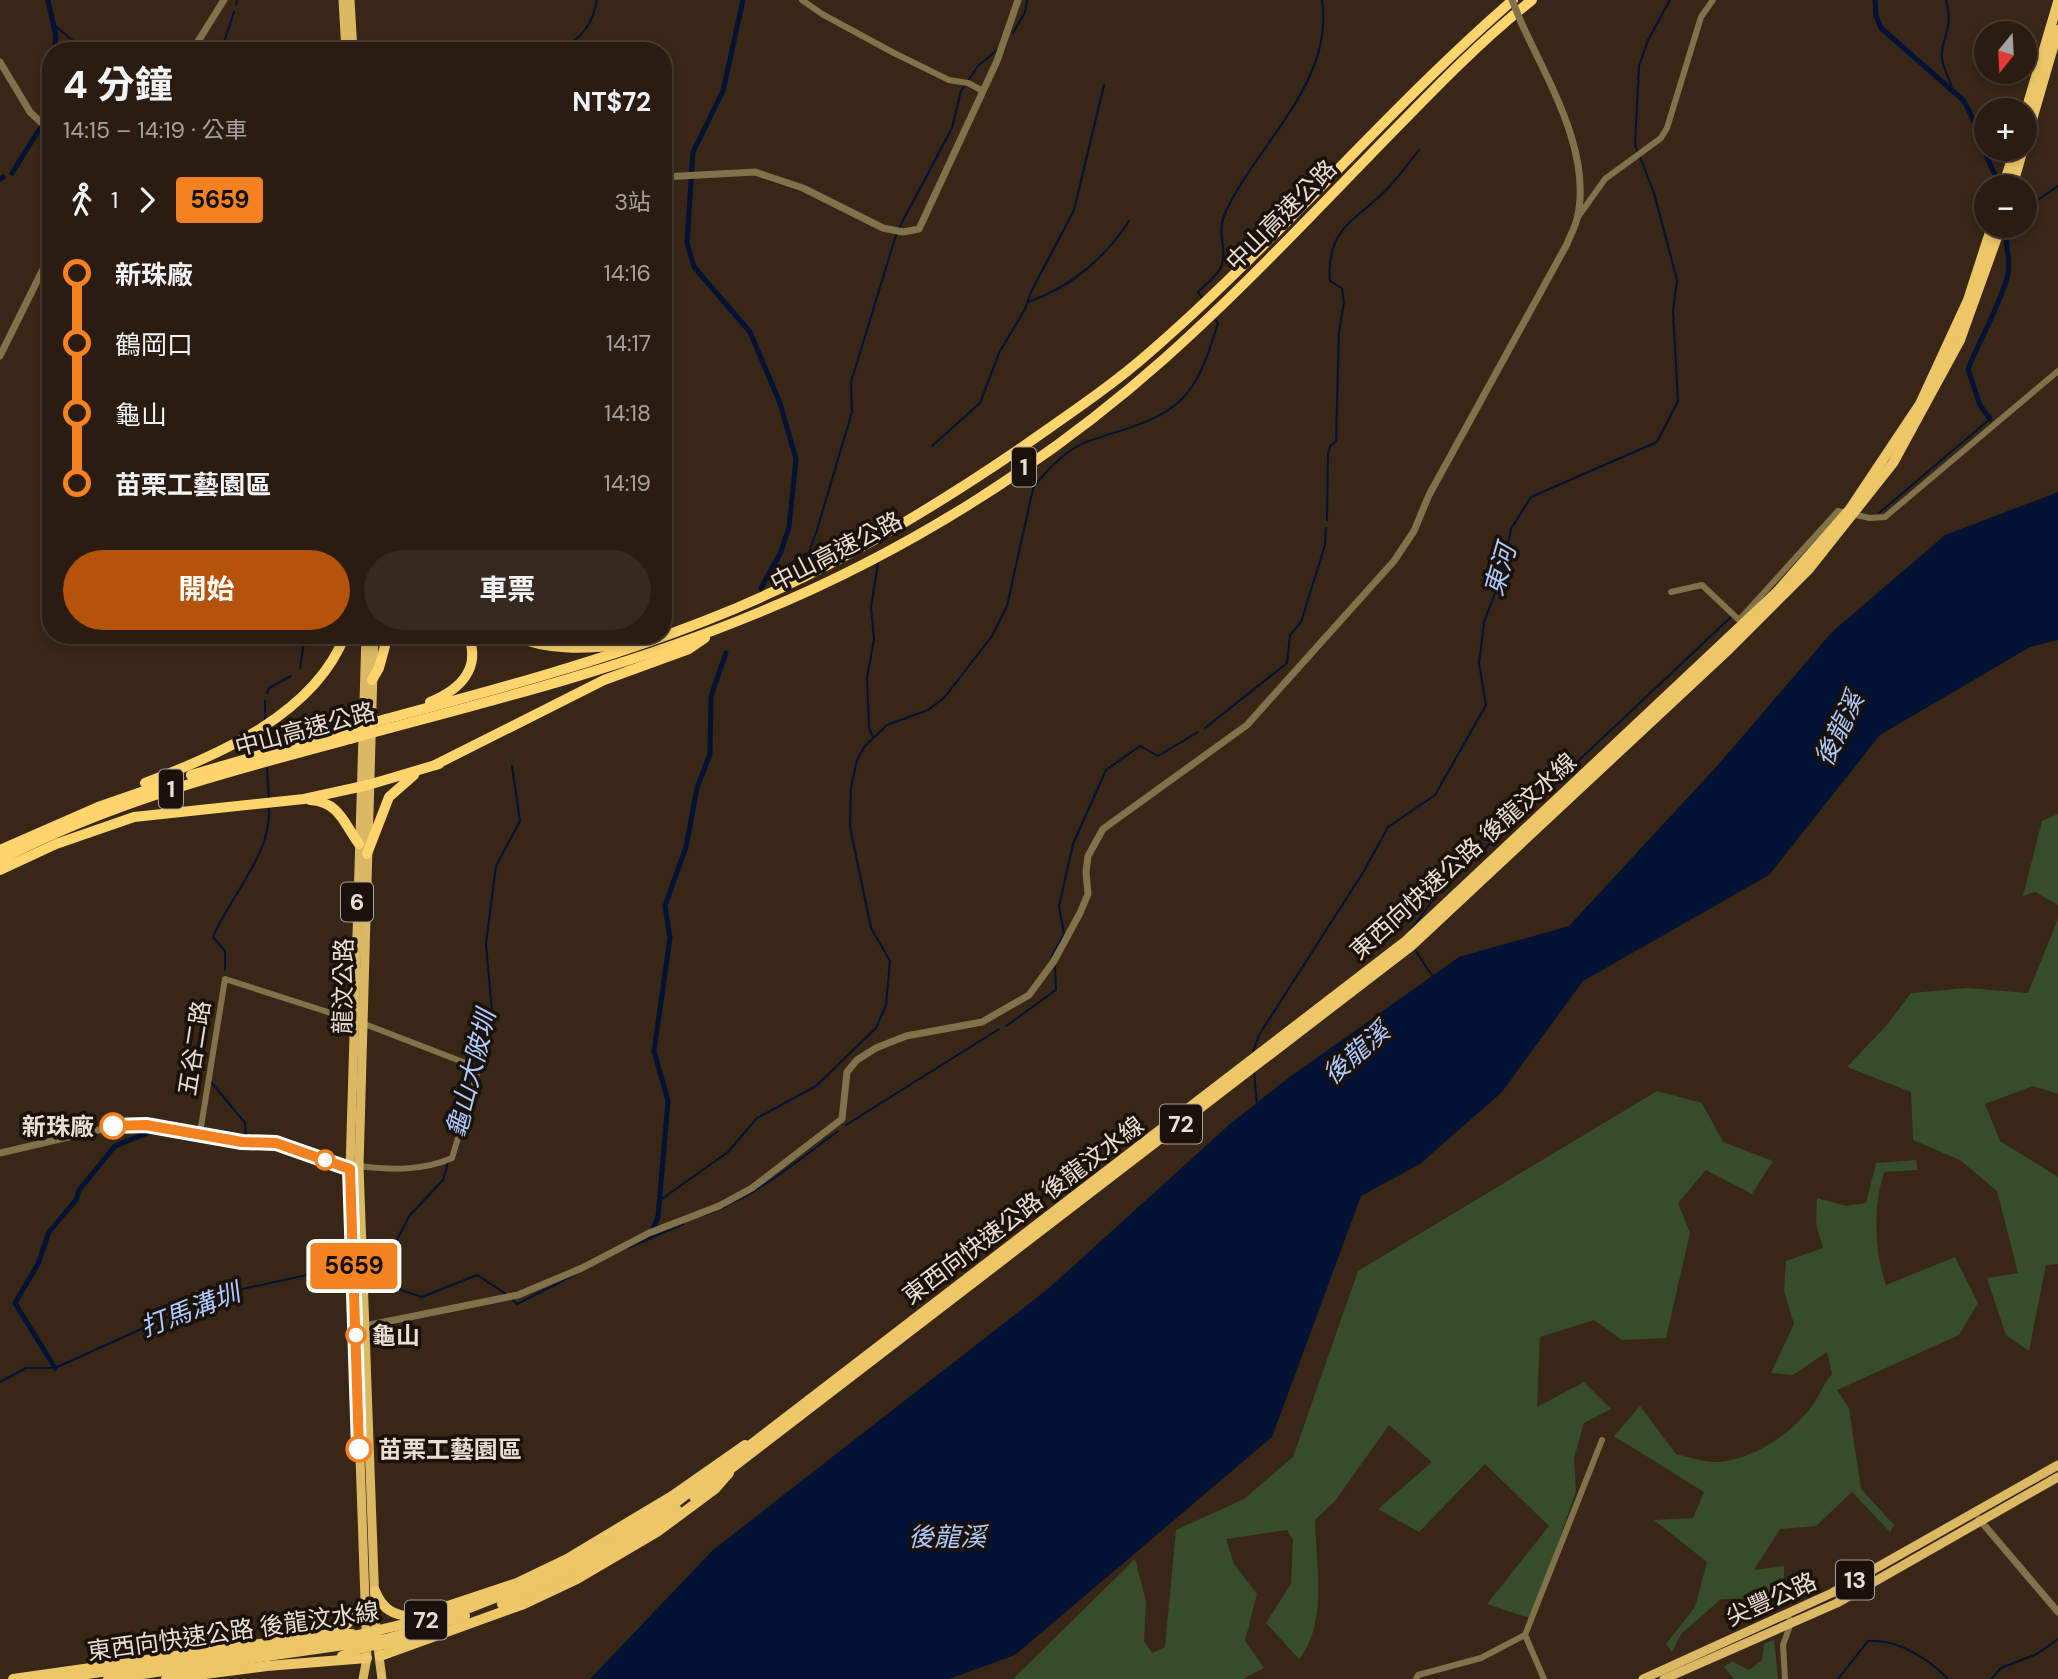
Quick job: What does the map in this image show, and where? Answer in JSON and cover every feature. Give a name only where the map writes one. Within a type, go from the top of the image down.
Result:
[{"type":"highway","name":"中山高速公路","points":[[672,633],[792,583],[892,531],[978,479],[1067,419],[1188,317],[1424,81],[1512,0]]},
{"type":"highway","name":"中山高速公路","points":[[0,850],[98,807],[240,759],[608,667],[717,629],[853,569],[990,490],[1077,430],[1203,322],[1437,86],[1532,0]]},
{"type":"highway","points":[[2030,98],[2058,2]]},
{"type":"highway","points":[[2037,103],[2058,30]]},
{"type":"highway","name":"東西向快速公路 後龍汶水線","points":[[50,1679],[332,1641],[406,1626],[494,1600],[607,1546],[675,1503],[1406,941],[1777,592],[1850,509],[1920,404],[1968,300],[1988,238]]},
{"type":"highway","name":"東西向快速公路 後龍汶水線","points":[[108,1679],[386,1639],[495,1606],[610,1553],[679,1508],[735,1466],[1411,946],[1729,649],[1809,569],[1893,463],[1960,340],[1997,238]]},
{"type":"highway","points":[[367,854],[389,797],[406,780],[604,680],[689,649],[717,629]]},
{"type":"highway","points":[[98,807],[131,788],[193,765],[254,733],[294,703],[322,675],[342,644]]},
{"type":"highway","points":[[372,680],[379,668],[386,644]]},
{"type":"highway","points":[[411,713],[450,693],[464,680],[472,660],[469,644]]},
{"type":"highway","points":[[538,644],[550,648],[579,650],[616,644]]},
{"type":"highway","name":"中山高速公路","points":[[388,724],[411,713],[639,644]]},
{"type":"highway","name":"中山高速公路","points":[[0,860],[76,824],[185,784],[348,734]]},
{"type":"highway","points":[[0,870],[56,845],[134,817],[304,799],[364,786],[439,764]]},
{"type":"highway","points":[[304,799],[319,800],[336,809],[359,844]]},
{"type":"highway","points":[[335,1659],[414,1617],[517,1583],[567,1559],[672,1496],[735,1451],[758,1439]]},
{"type":"highway","points":[[380,1656],[524,1604],[613,1560],[703,1499],[735,1466]]},
{"type":"highway","points":[[375,1591],[384,1607],[397,1615],[414,1617]]},
{"type":"highway","points":[[331,1634],[348,1623],[364,1602]]},
{"type":"highway","points":[[13,1679],[331,1634],[371,1639],[420,1640]]},
{"type":"highway","points":[[166,1679],[335,1659],[367,1658]]},
{"type":"main road","points":[[343,0],[345,42]]},
{"type":"main road","points":[[350,0],[352,42]]},
{"type":"main road","name":"龍汶公路","points":[[357,1021],[367,854],[364,786],[366,644]]},
{"type":"main road","name":"龍汶公路","points":[[360,1327],[355,1168],[359,844],[374,644]]},
{"type":"main road","name":"6","points":[[360,1327],[375,1591],[366,1679]]},
{"type":"main road","name":"6","points":[[360,1327],[364,1602],[371,1639],[380,1656],[380,1679]]},
{"type":"main road","name":"尖豐公路","points":[[1643,1679],[1832,1593],[2058,1465]]},
{"type":"main road","name":"尖豐公路","points":[[1664,1679],[1837,1603],[2058,1477]]},
{"type":"street","points":[[198,42],[224,0]]},
{"type":"street","points":[[802,0],[822,14],[894,53],[949,80],[965,82],[983,91]]},
{"type":"street","points":[[672,176],[755,172],[803,188],[883,228],[897,231],[919,229],[983,91],[1014,17],[1018,0]]},
{"type":"street","points":[[1512,0],[1575,149],[1580,183],[1577,218]]},
{"type":"street","points":[[360,1327],[518,1295],[582,1268],[660,1228],[719,1206],[752,1188],[842,1119],[847,1072],[857,1060],[876,1048],[906,1036],[982,1022],[1029,995],[1054,961],[1080,914],[1088,894],[1088,856],[1103,829],[1247,725],[1394,561],[1414,531],[1429,495],[1567,244],[1577,218],[1605,179],[1661,138],[1667,128],[1700,17],[1713,0]]},
{"type":"street","points":[[0,62],[30,112],[42,123]]},
{"type":"street","points":[[0,356],[42,271]]},
{"type":"street","points":[[1671,592],[1702,585],[1739,620],[1838,512],[1870,518],[1885,517],[2058,371]]},
{"type":"street","name":"五谷二路","points":[[201,1128],[225,979],[357,1021]]},
{"type":"street","points":[[0,1153],[124,1124],[201,1128],[242,1142],[276,1143],[355,1168],[416,1169],[433,1167],[452,1158],[477,1074],[463,1062],[357,1021]]},
{"type":"street","points":[[1416,1679],[1418,1675],[1481,1658],[1525,1635],[1602,1440]]},
{"type":"street","points":[[1975,1511],[1980,1521],[2058,1612]]},
{"type":"street","points":[[1785,1679],[1783,1645],[1791,1623],[1787,1613]]},
{"type":"street","points":[[1525,1635],[1544,1679]]},
{"type":"street","points":[[371,1639],[380,1679]]},
{"type":"green space","points":[[2058,814],[2058,905],[2035,892],[2023,896],[2042,821]]},
{"type":"green space","points":[[2058,919],[2058,1094],[2033,1086],[1985,1104],[2000,1141],[2058,1177],[2058,1264],[2046,1265],[2029,1351],[2006,1335],[1987,1278],[2018,1273],[1997,1191],[1960,1160],[1913,1140],[1911,1092],[1847,1067],[1886,1026],[1911,993],[1967,988],[2028,993]]},
{"type":"green space","points":[[1657,1091],[1702,1103],[1723,1142],[1773,1161],[1752,1194],[1706,1170],[1678,1203],[1690,1233],[1666,1338],[1622,1340],[1594,1320],[1540,1337],[1537,1407],[1584,1382],[1611,1409],[1584,1423],[1574,1458],[1576,1491],[1532,1619],[1487,1604],[1549,1526],[1485,1464],[1419,1532],[1378,1509],[1432,1462],[1389,1425],[1335,1501],[1315,1520],[1317,1611],[1308,1645],[1299,1659],[1266,1623],[1291,1584],[1293,1540],[1287,1530],[1226,1539],[1234,1564],[1257,1594],[1245,1641],[1264,1668],[1243,1679],[1013,1679],[1135,1559],[1146,1601],[1144,1641],[1152,1653],[1165,1647],[1176,1530],[1244,1499],[1293,1457],[1358,1271]]},
{"type":"green space","points":[[1916,1160],[1917,1170],[1884,1172],[1880,1185],[1876,1229],[1879,1258],[1886,1285],[1955,1257],[1978,1303],[1959,1335],[1837,1390],[1849,1408],[1861,1489],[1894,1525],[1890,1532],[1852,1492],[1816,1526],[1780,1529],[1754,1570],[1784,1566],[1784,1588],[1768,1598],[1721,1599],[1681,1634],[1672,1652],[1666,1644],[1695,1607],[1707,1562],[1654,1520],[1693,1518],[1704,1492],[1614,1436],[1640,1406],[1676,1454],[1719,1462],[1758,1450],[1794,1426],[1812,1406],[1832,1374],[1827,1352],[1793,1375],[1771,1373],[1794,1324],[1784,1291],[1786,1261],[1823,1248],[1816,1224],[1817,1198],[1846,1206],[1866,1203],[1876,1163]]},
{"type":"green space","points":[[1774,1640],[1778,1679],[1734,1679],[1724,1667],[1732,1661],[1749,1670],[1762,1660],[1764,1644]]},
{"type":"water","name":"後龍溪","points":[[2058,492],[2058,640],[2030,647],[1880,735],[1769,875],[1583,981],[1502,1092],[1420,1164],[1361,1196],[1272,1437],[1015,1655],[949,1679],[590,1679],[713,1550],[1049,1288],[1230,1124],[1287,1079],[1459,957],[1569,926],[1718,765],[1832,632],[1945,535]]},
{"type":"waterway","points":[[48,0],[55,42]]},
{"type":"waterway","points":[[236,4],[237,0]]},
{"type":"waterway","name":"龜山大陂圳","points":[[571,42],[585,31],[597,0]]},
{"type":"waterway","points":[[743,0],[723,91],[693,152],[687,243],[694,267],[750,332],[780,403],[796,459],[789,527],[781,552],[761,588]]},
{"type":"waterway","points":[[1013,33],[1025,12],[1027,0]]},
{"type":"waterway","points":[[1203,299],[1198,292],[1215,276],[1222,264],[1224,252],[1221,234],[1226,211],[1291,110],[1317,58],[1323,30],[1322,0]]},
{"type":"waterway","name":"東河","points":[[1638,152],[1635,145],[1639,66],[1648,40],[1670,0]]},
{"type":"waterway","points":[[1875,0],[1876,16],[1881,28],[1963,100],[1996,175]]},
{"type":"waterway","points":[[1946,0],[1949,19],[1942,59],[1952,91]]},
{"type":"waterway","points":[[224,42],[234,12]]},
{"type":"waterway","points":[[53,24],[74,42]]},
{"type":"waterway","points":[[898,230],[952,128],[961,91],[978,66],[997,50]]},
{"type":"waterway","points":[[932,446],[980,403],[999,353],[1025,309],[1031,292],[1074,210],[1104,85]]},
{"type":"waterway","points":[[12,173],[42,125]]},
{"type":"waterway","points":[[1327,520],[1328,454],[1330,446],[1336,441],[1339,332],[1344,302],[1342,288],[1330,281],[1333,248],[1346,226],[1388,188],[1419,150]]},
{"type":"waterway","name":"東河","points":[[1253,1052],[1259,1035],[1364,871],[1388,827],[1435,795],[1486,705],[1479,663],[1484,622],[1500,580],[1511,529],[1531,497],[1657,442],[1678,401],[1673,311],[1677,280],[1654,193],[1640,157]]},
{"type":"waterway","points":[[2037,201],[2058,186]]},
{"type":"waterway","points":[[1028,302],[1058,289],[1085,270],[1109,247],[1129,221]]},
{"type":"waterway","points":[[766,578],[809,552],[852,412],[851,382],[896,235]]},
{"type":"waterway","points":[[1990,419],[1980,405],[1968,369],[2007,278],[2007,238]]},
{"type":"waterway","points":[[659,1201],[728,1152],[757,1118],[816,1086],[876,1028],[886,1005],[890,961],[871,928],[850,827],[851,787],[857,760],[865,746],[887,725],[928,710],[944,698],[992,636],[1007,606],[1033,489],[1038,482],[1050,468],[1081,444],[1150,420],[1181,400],[1204,364],[1218,323],[1215,319]]},
{"type":"waterway","points":[[1879,513],[1990,419]]},
{"type":"waterway","points":[[883,529],[893,507]]},
{"type":"waterway","points":[[1205,728],[1287,663],[1290,635],[1301,622],[1325,545],[1326,528]]},
{"type":"waterway","points":[[873,737],[869,728],[867,678],[874,639],[871,608],[878,562]]},
{"type":"waterway","points":[[1410,931],[1439,892],[1731,617]]},
{"type":"waterway","points":[[300,668],[304,644]]},
{"type":"waterway","points":[[650,1237],[658,1217],[668,1101],[654,1051],[670,938],[665,906],[686,847],[697,788],[710,754],[711,696],[726,653]]},
{"type":"waterway","points":[[267,693],[269,688],[291,676]]},
{"type":"waterway","points":[[265,701],[265,721]]},
{"type":"waterway","points":[[266,729],[267,744]]},
{"type":"waterway","points":[[1052,956],[1064,934],[1059,906],[1073,844],[1106,770],[1140,746],[1158,756],[1198,732]]},
{"type":"waterway","name":"龜山大陂圳","points":[[475,1070],[492,1011],[486,944],[496,866],[520,821],[512,766]]},
{"type":"waterway","points":[[267,768],[269,799]]},
{"type":"waterway","points":[[225,970],[225,951],[213,937],[264,842],[269,808]]},
{"type":"waterway","points":[[1415,950],[1433,977]]},
{"type":"waterway","points":[[1006,1026],[1056,990],[1055,967]]},
{"type":"waterway","points":[[846,1125],[999,1029]]},
{"type":"waterway","name":"東河","points":[[1254,1072],[1257,1105]]},
{"type":"waterway","name":"龜山大陂圳","points":[[469,1090],[473,1076]]},
{"type":"waterway","points":[[212,1083],[245,1123],[246,1139]]},
{"type":"waterway","points":[[159,1125],[164,1121],[197,1127]]},
{"type":"waterway","points":[[203,1129],[224,1135]]},
{"type":"waterway","points":[[705,1215],[758,1189],[838,1131]]},
{"type":"waterway","points":[[55,1368],[15,1303],[38,1264],[49,1232],[76,1200],[79,1190],[115,1146],[150,1132]]},
{"type":"waterway","name":"龜山大陂圳","points":[[375,1281],[410,1215],[443,1180],[448,1163]]},
{"type":"waterway","points":[[628,1248],[683,1224]]},
{"type":"waterway","name":"打馬溝圳","points":[[0,1382],[26,1368],[55,1368],[219,1294],[325,1271],[351,1276]]},
{"type":"waterway","name":"打馬溝圳","points":[[513,1300],[517,1304],[576,1274]]},
{"type":"waterway","name":"打馬溝圳","points":[[367,1279],[422,1297],[477,1275],[506,1294]]},
{"type":"waterway","points":[[1991,1679],[2001,1668],[2037,1654],[2058,1639]]},
{"type":"waterway","points":[[1838,1679],[1868,1641],[1890,1643],[1911,1651],[1948,1679]]},
{"type":"bus line","name":"5659","points":[[113,1126],[146,1125],[242,1142],[276,1143],[350,1169],[359,1449]]},
{"type":"place","name":"新珠廠","points":[[113,1126]]},
{"type":"place","name":"龜山","points":[[356,1335]]},
{"type":"place","name":"苗栗工藝園區","points":[[359,1449]]}]
